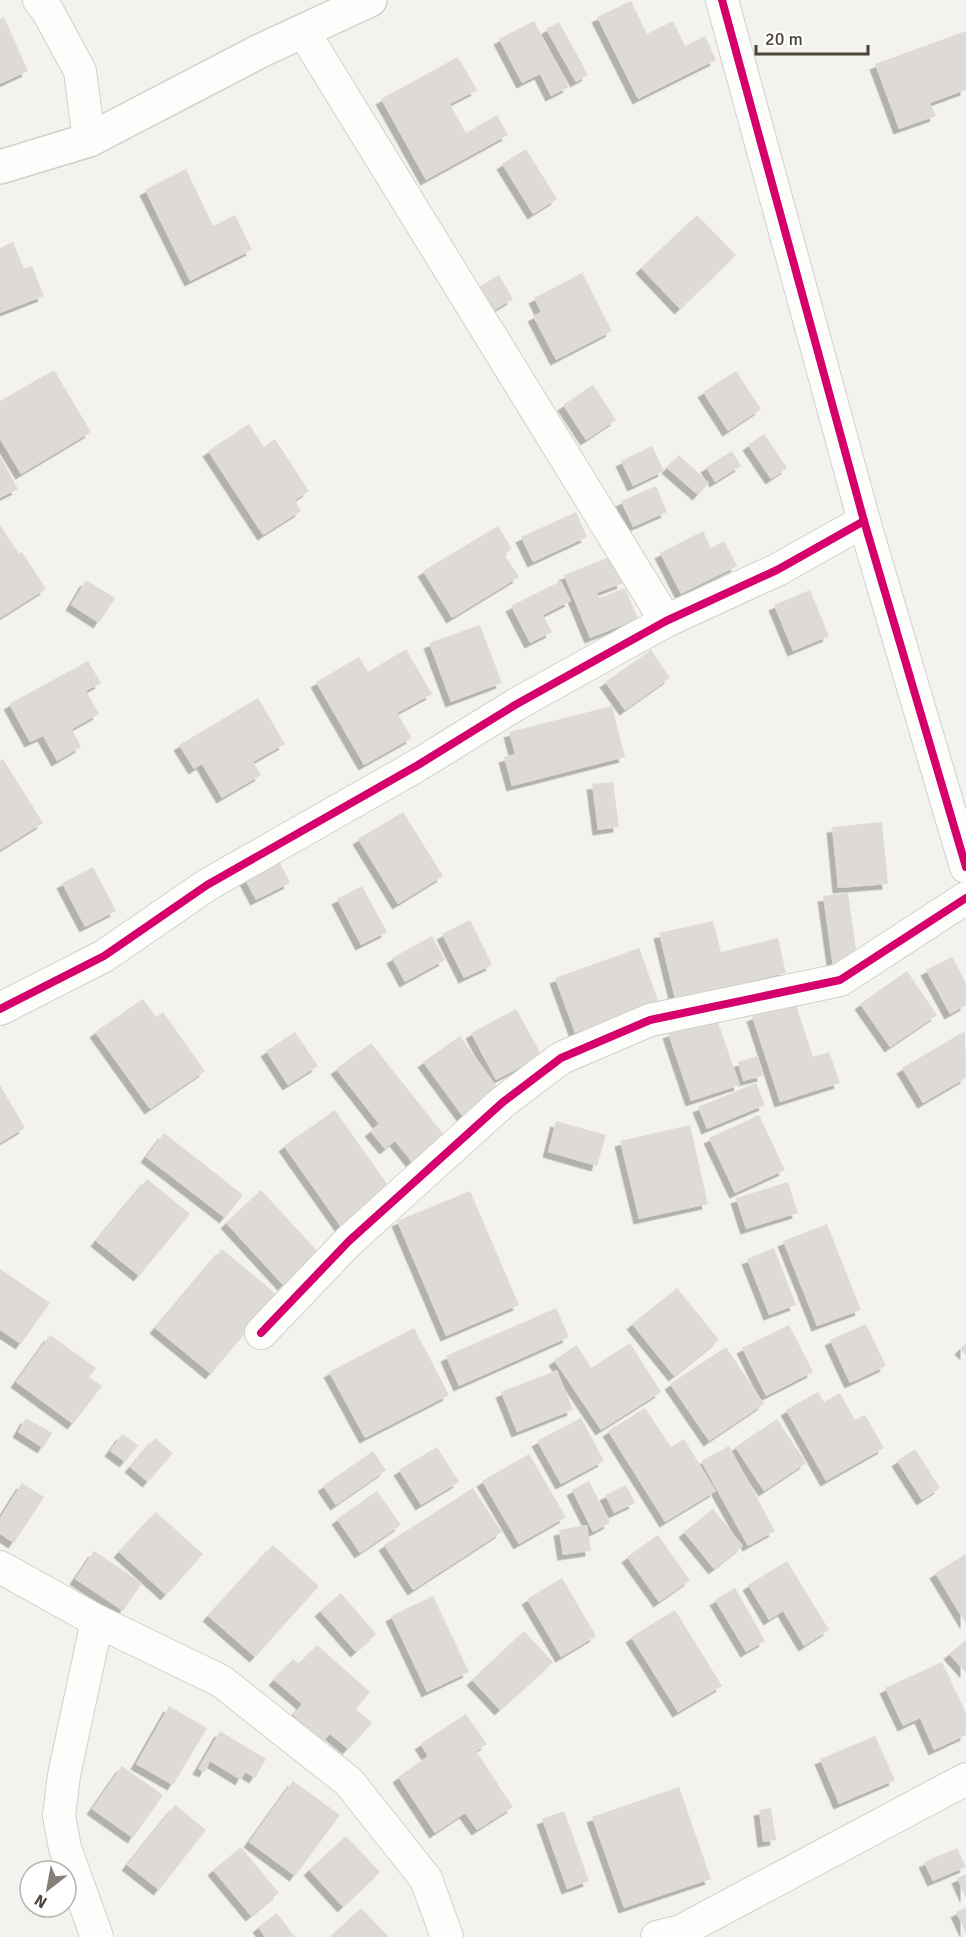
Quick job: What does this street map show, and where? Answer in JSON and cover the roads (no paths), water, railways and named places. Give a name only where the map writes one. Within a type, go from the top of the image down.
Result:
[{"type":"street","points":[[39,0],[47,10],[80,71],[88,140]]},
{"type":"street","points":[[0,167],[88,140],[262,50],[370,0]]},
{"type":"street","points":[[722,0],[864,521],[957,808],[966,867]]},
{"type":"street","points":[[303,31],[666,621]]},
{"type":"street","points":[[0,1009],[104,956],[207,885],[418,765],[515,705],[666,621],[777,570],[864,521]]},
{"type":"street","points":[[261,1333],[349,1240],[502,1102],[561,1058],[650,1020],[840,980],[966,898]]},
{"type":"street","points":[[0,1567],[98,1621],[220,1681],[349,1782],[426,1879],[447,1937]]},
{"type":"street","points":[[97,1937],[65,1848],[59,1816],[64,1775],[98,1621]]},
{"type":"street","points":[[673,1935],[966,1779]]}]
